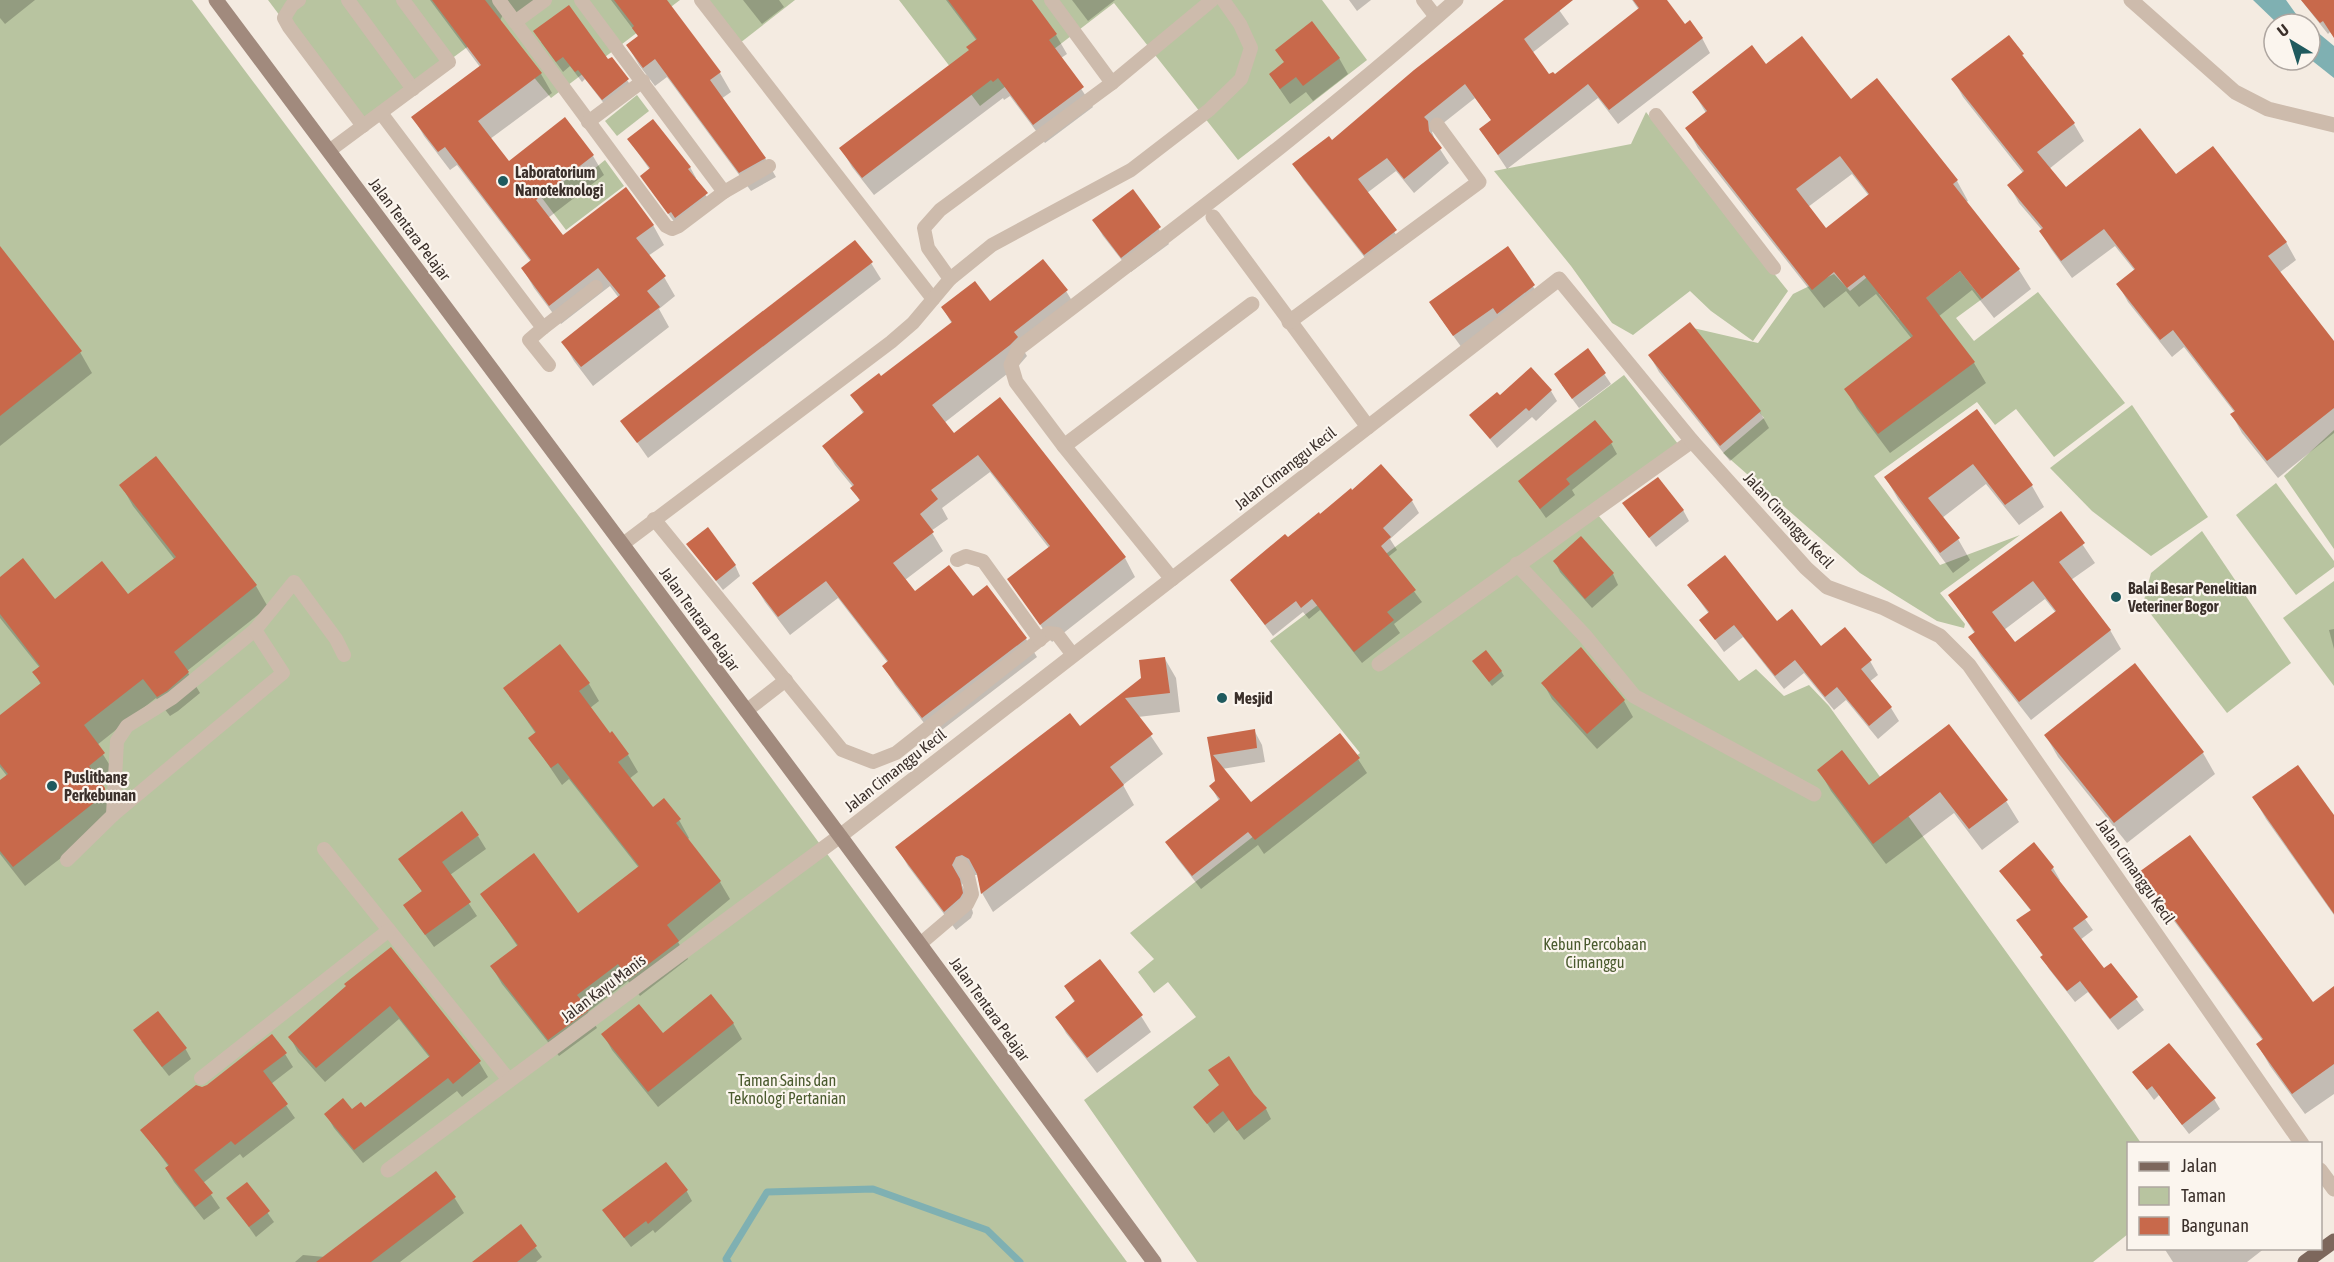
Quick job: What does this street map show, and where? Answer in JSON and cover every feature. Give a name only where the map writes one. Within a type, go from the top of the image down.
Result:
[{"type":"main road","name":"Jalan Tentara Pelajar","points":[[216,0],[623,544],[1154,1262]]},
{"type":"main road","points":[[2305,1262],[2322,1250]]},
{"type":"street","points":[[1172,579],[1064,446],[1016,382],[1011,364],[1019,348],[1223,191],[1389,59],[1456,0]]},
{"type":"street","points":[[2131,0],[2235,92],[2268,109],[2334,125]]},
{"type":"street","points":[[1289,322],[1479,182],[1437,125]]},
{"type":"street","points":[[1213,217],[1368,427]]},
{"type":"street","name":"Jalan Cimanggu Kecil","points":[[840,836],[1559,279],[1692,441],[1806,568],[1827,587],[1884,608],[1940,636],[1969,665],[2301,1142]]},
{"type":"street","points":[[1064,446],[1252,303]]},
{"type":"street","points":[[1379,663],[1692,441]]},
{"type":"street","points":[[1517,564],[1585,636],[1634,696],[1783,775],[1814,794]]},
{"type":"street","name":"Jalan Kayu Manis","points":[[388,1170],[840,836]]},
{"type":"street","points":[[2322,1173],[2334,1189]]},
{"type":"lane","points":[[299,0],[292,5],[284,18],[363,126]]},
{"type":"lane","points":[[348,0],[413,89]]},
{"type":"lane","points":[[329,151],[449,62],[403,0]]},
{"type":"lane","points":[[499,0],[666,226],[672,229],[679,226],[724,192],[769,166]]},
{"type":"lane","points":[[515,22],[545,0]]},
{"type":"lane","points":[[581,0],[724,192]]},
{"type":"lane","points":[[701,0],[933,299]]},
{"type":"lane","points":[[1051,0],[1112,83]]},
{"type":"lane","points":[[950,279],[928,248],[924,228],[940,210],[1112,83],[1212,0]]},
{"type":"lane","points":[[623,544],[891,342],[913,323],[950,279],[992,244],[1131,170],[1209,110],[1241,79],[1251,48],[1240,24],[1223,0]]},
{"type":"lane","points":[[1423,0],[1436,17]]},
{"type":"lane","points":[[588,122],[643,81]]},
{"type":"lane","points":[[381,113],[543,328]]},
{"type":"lane","points":[[1656,115],[1774,268]]},
{"type":"lane","points":[[549,365],[529,340],[596,287]]},
{"type":"lane","points":[[654,519],[842,750],[873,762],[896,753],[1048,633],[1057,634],[1073,655]]},
{"type":"lane","points":[[957,560],[966,556],[982,561],[1040,640]]},
{"type":"lane","points":[[112,815],[117,741],[127,726],[172,698],[255,630],[294,582],[336,639],[344,655]]},
{"type":"lane","points":[[67,860],[112,815],[283,673],[255,630]]},
{"type":"lane","points":[[746,711],[786,680]]},
{"type":"lane","points":[[324,849],[509,1080]]},
{"type":"lane","points":[[920,944],[967,904],[972,894],[968,876],[961,864]]},
{"type":"lane","points":[[201,1078],[389,930]]},
{"type":"green space","name":"Taman Sains dan Teknologi Pertanian","points":[[0,0],[192,0],[581,519],[1127,1262],[0,1262]]},
{"type":"green space","points":[[268,0],[680,0],[551,98],[493,28],[362,125]]},
{"type":"green space","points":[[706,0],[795,0],[740,43]]},
{"type":"green space","points":[[899,0],[1322,0],[1367,60],[1238,160],[1114,3],[980,106]]},
{"type":"green space","points":[[637,95],[649,111],[617,136],[605,121]]},
{"type":"green space","points":[[1646,112],[1788,291],[1753,341],[1711,311],[1690,291],[1633,335],[1612,323],[1571,266],[1494,171],[1631,144]]},
{"type":"green space","points":[[605,160],[624,186],[566,230],[542,198],[583,167],[588,174]]},
{"type":"green space","points":[[1930,226],[1941,241],[1879,294],[1899,319],[1960,271],[1982,299],[1956,318],[1974,341],[2038,292],[2125,403],[2054,457],[2016,409],[1995,425],[1977,402],[1874,476],[1940,565],[2020,535],[1940,593],[1965,624],[1964,628],[1937,621],[1860,573],[1723,453],[1764,418],[1693,328],[1758,343],[1793,294],[1834,274],[1850,291]]},
{"type":"green space","name":"Kebun Percobaan Cimanggu","points":[[1624,375],[1682,449],[1598,515],[1739,681],[1756,669],[1784,696],[1809,685],[1829,706],[2140,1142],[2127,1142],[2127,1235],[2093,1262],[1197,1262],[1084,1100],[1196,1017],[1168,982],[1154,993],[1138,972],[1154,959],[1130,933],[1360,753],[1270,641]]},
{"type":"green space","points":[[2132,405],[2208,517],[2151,556],[2092,511],[2050,468]]},
{"type":"green space","points":[[2334,430],[2334,549],[2284,476]]},
{"type":"green space","points":[[2276,483],[2334,561],[2334,567],[2296,595],[2236,515]]},
{"type":"green space","points":[[2202,531],[2291,663],[2227,713],[2143,604],[2151,573]]},
{"type":"green space","points":[[2334,581],[2334,686],[2283,618]]},
{"type":"water","points":[[2253,0],[2286,0],[2295,12],[2266,12]]},
{"type":"water","points":[[2322,36],[2334,46],[2334,78],[2322,68]]},
{"type":"building","points":[[432,0],[485,0],[542,73],[478,121],[509,161],[565,117],[594,155],[536,200],[563,235],[626,187],[654,225],[636,238],[666,276],[647,291],[660,307],[581,367],[561,342],[620,295],[598,268],[549,306],[521,268],[531,260],[445,147],[438,152],[411,117],[481,65]]},
{"type":"building","points":[[614,0],[667,0],[721,72],[710,80],[766,158],[739,173],[655,59],[643,68],[626,45],[638,36],[632,28],[634,26]]},
{"type":"building","points":[[948,0],[1032,0],[1057,34],[1049,40],[1084,87],[1033,125],[998,78],[993,82],[991,80],[862,178],[839,148],[969,50],[966,47],[977,39]]},
{"type":"building","points":[[1504,0],[1573,0],[1524,39],[1549,74],[1553,72],[1555,74],[1639,8],[1633,0],[1667,0],[1685,24],[1690,20],[1703,38],[1609,110],[1588,84],[1498,155],[1479,129],[1491,120],[1465,84],[1424,117],[1428,121],[1429,131],[1442,148],[1404,179],[1387,158],[1358,179],[1397,230],[1364,255],[1292,164],[1329,136],[1332,140],[1414,70]]},
{"type":"building","points":[[2301,0],[2334,0],[2334,38],[2322,22],[2322,12],[2311,12]]},
{"type":"building","points":[[569,5],[608,59],[612,57],[629,79],[602,100],[578,70],[575,72],[563,57],[556,62],[533,31]]},
{"type":"building","points":[[1312,21],[1340,58],[1303,86],[1296,77],[1280,89],[1269,74],[1284,62],[1275,50]]},
{"type":"building","points":[[2009,35],[2075,123],[2037,152],[2066,187],[2140,128],[2176,174],[2213,146],[2287,242],[2268,256],[2334,341],[2334,408],[2267,461],[2230,414],[2235,411],[2173,330],[2160,340],[2116,284],[2135,269],[2104,229],[2061,261],[2039,231],[2043,228],[2007,185],[2024,171],[1951,79]]},
{"type":"building","points":[[1802,36],[1851,99],[1877,78],[1958,180],[1953,184],[2020,269],[1982,299],[1960,271],[1926,298],[1975,362],[1878,434],[1844,389],[1913,336],[1864,275],[1847,288],[1834,272],[1812,290],[1685,128],[1707,111],[1692,92],[1752,45],[1766,64]],"holes":[[[1840,156],[1869,194],[1826,228],[1796,189]]]},
{"type":"building","points":[[653,119],[691,167],[688,169],[708,193],[675,218],[671,212],[668,214],[640,176],[650,168],[627,139]]},
{"type":"building","points":[[1133,189],[1161,227],[1121,258],[1092,220]]},
{"type":"building","points":[[855,240],[873,262],[637,443],[620,421]]},
{"type":"building","points":[[0,246],[82,351],[0,416]]},
{"type":"building","points":[[1508,246],[1535,285],[1497,314],[1493,308],[1453,336],[1429,302]]},
{"type":"building","points":[[1043,259],[1068,290],[1014,332],[1018,337],[1010,345],[932,405],[954,433],[1000,397],[1126,557],[1040,625],[1007,579],[1050,546],[978,455],[931,490],[938,499],[920,514],[934,532],[893,563],[915,591],[949,565],[973,596],[987,585],[1027,638],[922,718],[882,666],[888,661],[826,581],[778,617],[752,583],[860,500],[850,488],[854,485],[822,446],[864,412],[850,395],[879,373],[881,376],[952,322],[941,307],[975,281],[990,301]]},
{"type":"building","points":[[1690,322],[1761,411],[1720,446],[1648,355]]},
{"type":"building","points":[[1588,348],[1606,373],[1572,399],[1554,374]]},
{"type":"building","points":[[1531,367],[1552,390],[1529,411],[1526,408],[1490,439],[1469,415],[1497,392],[1500,395]]},
{"type":"building","points":[[1977,409],[2033,485],[2005,505],[1973,464],[1928,498],[1960,538],[1940,553],[1884,477]]},
{"type":"building","points":[[1595,420],[1613,442],[1566,479],[1570,484],[1540,509],[1518,481]]},
{"type":"building","points":[[156,456],[257,585],[174,652],[189,672],[167,691],[157,697],[143,679],[84,725],[105,753],[89,766],[105,788],[105,794],[13,867],[0,851],[0,780],[8,774],[0,764],[0,715],[41,683],[32,672],[40,666],[0,614],[0,577],[23,558],[55,599],[102,561],[128,594],[176,557],[119,485]]},
{"type":"building","points":[[1381,464],[1413,500],[1383,528],[1391,537],[1381,546],[1416,590],[1387,612],[1394,620],[1354,652],[1312,599],[1301,608],[1296,601],[1265,625],[1230,580],[1285,534],[1288,537],[1319,512],[1320,514]]},
{"type":"building","points":[[1658,477],[1684,510],[1649,538],[1622,503]]},
{"type":"building","points":[[2061,511],[2085,543],[2059,562],[2111,630],[2019,702],[1968,637],[1975,632],[1948,595]],"holes":[[[2033,581],[2056,611],[2015,642],[1992,612]]]},
{"type":"building","points":[[708,527],[736,565],[716,581],[686,544]]},
{"type":"building","points":[[1581,536],[1614,573],[1585,599],[1553,561]]},
{"type":"building","points":[[1725,555],[1777,621],[1792,609],[1821,646],[1845,627],[1872,660],[1861,669],[1892,707],[1869,726],[1837,687],[1825,697],[1795,660],[1775,676],[1734,625],[1715,640],[1699,620],[1709,612],[1687,585]]},
{"type":"building","points":[[560,644],[590,683],[579,691],[610,733],[612,731],[629,754],[618,762],[653,807],[664,798],[681,819],[676,823],[721,881],[667,925],[679,941],[629,979],[618,964],[577,995],[589,1010],[548,1040],[490,966],[518,945],[480,894],[534,853],[578,913],[639,866],[558,763],[551,768],[528,738],[536,732],[503,688]]},
{"type":"building","points":[[1581,647],[1625,700],[1587,734],[1541,683]]},
{"type":"building","points":[[1486,650],[1502,671],[1489,682],[1472,661]]},
{"type":"building","points":[[1165,657],[1170,693],[1125,698],[1153,734],[1110,767],[1124,785],[981,894],[977,874],[969,859],[962,855],[956,857],[952,865],[960,879],[963,893],[944,912],[895,847],[1070,713],[1080,726],[1141,678],[1139,660]]},
{"type":"building","points":[[2135,663],[2204,752],[2114,823],[2044,735]]},
{"type":"building","points":[[1949,724],[2008,800],[1969,829],[1940,792],[1873,844],[1817,770],[1842,750],[1869,785]]},
{"type":"building","points":[[1255,729],[1257,748],[1213,755],[1251,802],[1340,733],[1360,758],[1255,840],[1248,832],[1192,876],[1165,842],[1220,799],[1209,786],[1215,781],[1207,737]]},
{"type":"building","points":[[2298,765],[2334,815],[2334,914],[2252,797]]},
{"type":"building","points":[[462,811],[479,835],[442,862],[471,902],[425,935],[403,905],[422,891],[398,859]]},
{"type":"building","points":[[2190,835],[2313,1002],[2334,986],[2334,1064],[2292,1094],[2256,1044],[2263,1039],[2139,872]]},
{"type":"building","points":[[2034,842],[2054,867],[2051,870],[2088,917],[2073,928],[2104,968],[2111,963],[2138,997],[2110,1019],[2080,981],[2067,991],[2040,957],[2043,955],[2016,920],[2031,910],[1999,871]]},
{"type":"building","points":[[391,947],[481,1061],[453,1084],[448,1078],[354,1150],[324,1114],[343,1098],[352,1109],[361,1102],[365,1107],[430,1056],[390,1006],[316,1068],[288,1037],[346,986],[344,984]]},
{"type":"building","points":[[1100,959],[1143,1015],[1087,1058],[1055,1017],[1075,1001],[1064,986]]},
{"type":"building","points":[[711,994],[734,1023],[648,1092],[601,1034],[639,1004],[663,1033]]},
{"type":"building","points":[[158,1011],[187,1048],[162,1067],[133,1030]]},
{"type":"building","points":[[272,1034],[287,1053],[263,1071],[288,1104],[235,1145],[231,1141],[194,1170],[213,1193],[195,1207],[165,1168],[169,1165],[140,1130],[196,1085],[202,1087],[207,1085]]},
{"type":"building","points":[[2169,1043],[2216,1098],[2182,1125],[2152,1086],[2147,1090],[2132,1072]]},
{"type":"building","points":[[1229,1056],[1254,1094],[1267,1108],[1237,1131],[1223,1111],[1207,1124],[1193,1107],[1219,1085],[1208,1070]]},
{"type":"building","points":[[666,1162],[688,1190],[648,1224],[646,1221],[624,1238],[602,1210]]},
{"type":"building","points":[[436,1171],[456,1197],[371,1262],[316,1262]]},
{"type":"building","points":[[247,1182],[270,1211],[249,1227],[226,1198]]},
{"type":"building","points":[[521,1224],[537,1246],[517,1262],[472,1262]]},
{"type":"waterway","points":[[728,1262],[726,1259],[767,1192],[873,1189],[987,1230],[1020,1262]]},
{"type":"place","name":"Laboratorium Nanoteknologi","points":[[503,181]]},
{"type":"place","name":"Balai Besar Penelitian Veteriner Bogor","points":[[2116,597]]},
{"type":"place","name":"Mesjid","points":[[1222,698]]},
{"type":"place","name":"Puslitbang Perkebunan","points":[[52,786]]}]
